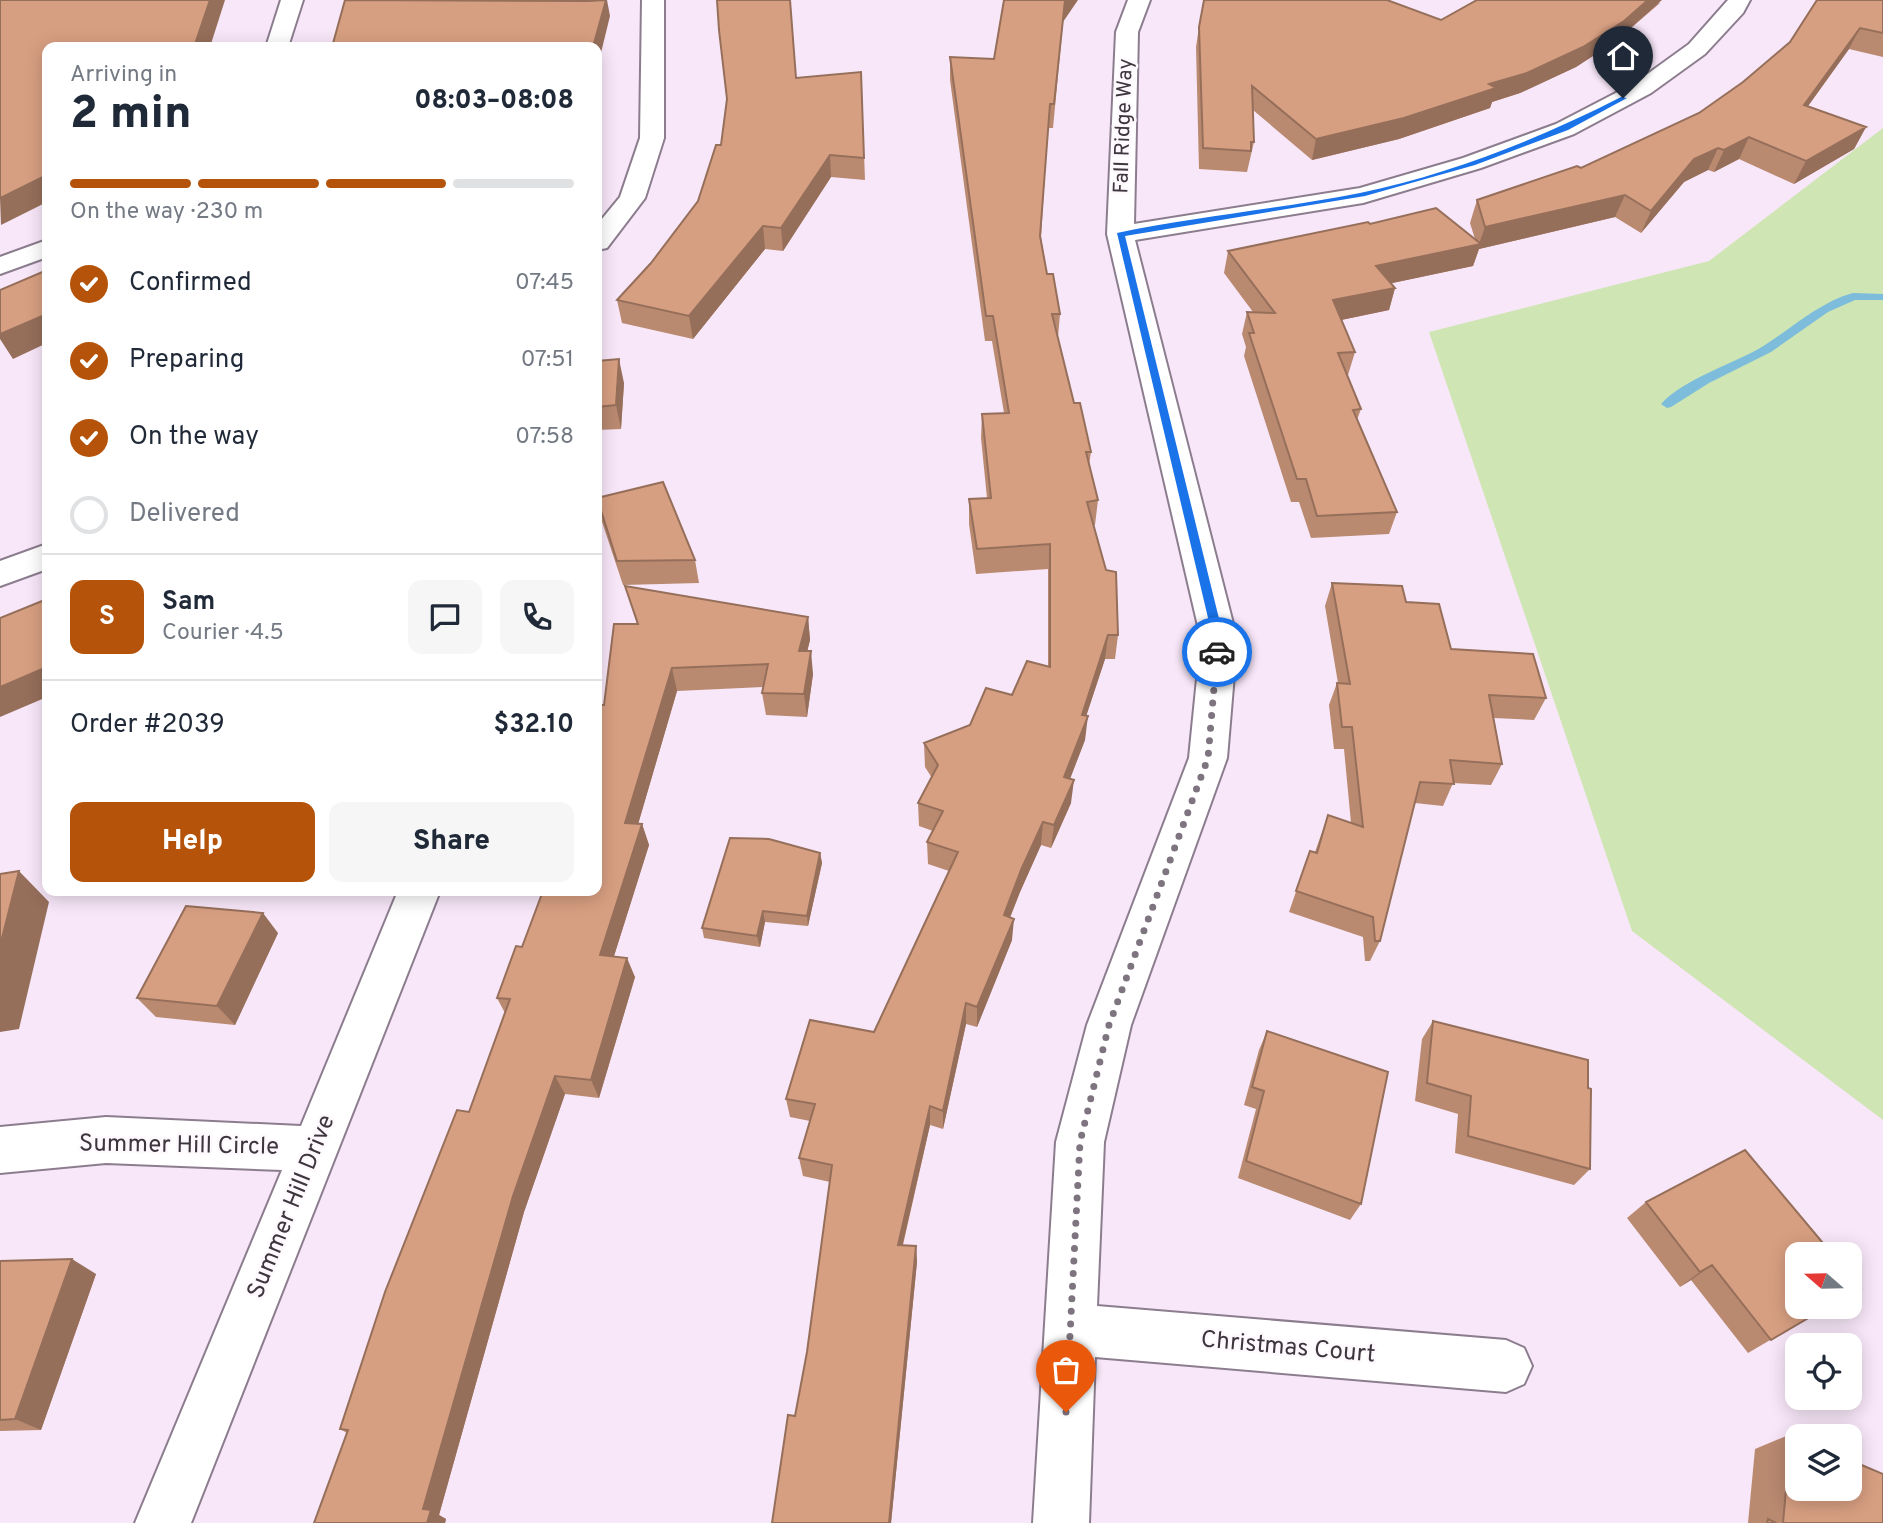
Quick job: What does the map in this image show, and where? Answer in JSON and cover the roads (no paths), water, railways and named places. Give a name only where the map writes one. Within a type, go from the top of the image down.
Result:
[{"type":"street","points":[[279,42],[292,0]]},
{"type":"street","points":[[602,236],[632,198],[652,138],[653,0]]},
{"type":"street","name":"Fall Ridge Way","points":[[1061,1523],[1080,1142],[1109,1025],[1208,758],[1219,639],[1120,234],[1127,32],[1139,0]]},
{"type":"street","points":[[1120,234],[1363,195],[1472,163],[1565,129],[1643,88],[1697,49],[1735,8],[1739,0]]},
{"type":"street","points":[[0,266],[42,250]]},
{"type":"street","points":[[0,574],[42,558]]},
{"type":"street","name":"Summer Hill Drive","points":[[163,1523],[417,896]]},
{"type":"street","name":"Summer Hill Circle","points":[[0,1150],[106,1140],[316,1149]]},
{"type":"street","name":"Christmas Court","points":[[1069,1329],[1506,1366]]},
{"type":"waterway","points":[[1667,404],[1705,380],[1767,349],[1824,310],[1853,296],[1883,297]]}]
